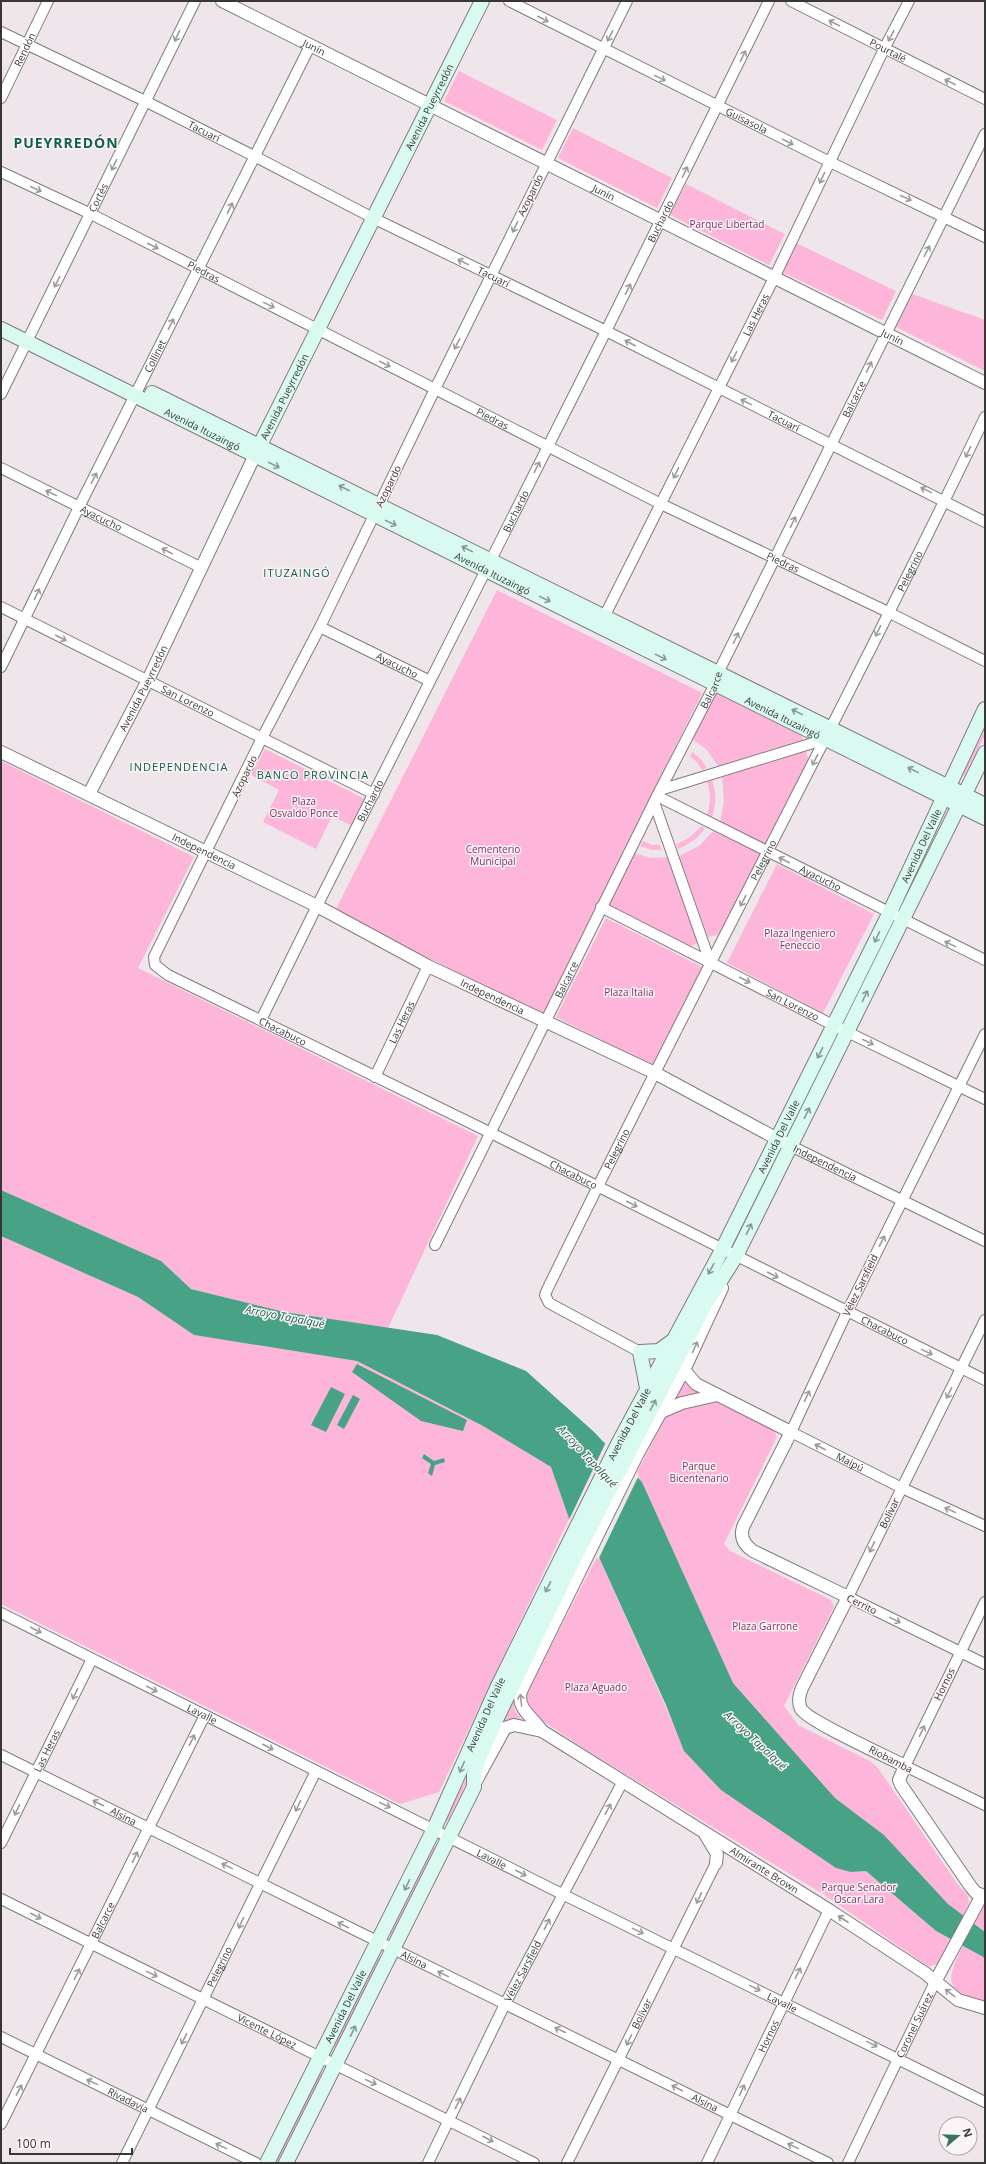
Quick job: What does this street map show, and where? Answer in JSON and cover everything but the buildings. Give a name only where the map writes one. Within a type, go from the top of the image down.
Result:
[{"type":"main road","name":"Avenida Pueyrredón","points":[[257,450],[482,1]]},
{"type":"main road","name":"Avenida Ituzaingó","points":[[1,318],[29,337],[138,392],[946,793],[962,800],[985,805]]},
{"type":"main road","name":"Avenida Ituzaingó","points":[[1,329],[29,337]]},
{"type":"main road","name":"Avenida Del Valle","points":[[628,1450],[647,1388],[722,1250],[889,914],[985,710]]},
{"type":"main road","name":"Avenida Del Valle","points":[[286,2163],[474,1786],[474,1774],[478,1761],[492,1728],[628,1450],[704,1305],[736,1256],[985,753]]},
{"type":"main road","name":"Avenida Ituzaingó","points":[[962,800],[985,818]]},
{"type":"main road","points":[[647,1388],[640,1352],[659,1351],[674,1339]]},
{"type":"main road","name":"Avenida Del Valle","points":[[267,2163],[434,1829],[497,1688],[575,1557]]},
{"type":"street","name":"Rendón","points":[[1,98],[48,1]]},
{"type":"street","name":"Cortés","points":[[1,394],[195,1]]},
{"type":"street","name":"Junín","points":[[222,1],[310,46],[430,104],[546,164],[662,220],[774,278],[886,332],[985,383]]},
{"type":"street","name":"Guisasola","points":[[509,1],[603,50],[985,237]]},
{"type":"street","name":"Azopardo","points":[[160,970],[155,965],[154,957],[262,738],[320,627],[435,389],[628,1]]},
{"type":"street","name":"Buchardo","points":[[262,1020],[317,906],[662,220],[769,1]]},
{"type":"street","name":"Pourtalé","points":[[791,1],[985,99]]},
{"type":"street","name":"Las Heras","points":[[601,621],[774,278],[884,49],[909,1]]},
{"type":"street","name":"Tacuarí","points":[[1,32],[256,156],[373,218],[606,331],[718,389],[945,500],[985,522]]},
{"type":"street","name":"Collinet","points":[[1,667],[79,507],[138,392],[310,46]]},
{"type":"street","name":"Balcarce","points":[[435,1245],[489,1132],[717,679],[886,332],[945,217],[985,134]]},
{"type":"street","name":"Piedras","points":[[1,172],[91,214],[198,270],[318,329],[661,504],[776,557],[985,661]]},
{"type":"street","name":"Pelegrino","points":[[640,1352],[549,1302],[546,1295],[547,1290],[597,1186],[656,1073],[710,962],[769,852],[985,417]]},
{"type":"street","name":"Avenida Pueyrredón","points":[[89,794],[202,568],[257,450]]},
{"type":"street","name":"Ayacucho","points":[[1,468],[202,568]]},
{"type":"street","name":"San Lorenzo","points":[[1,607],[146,682],[374,794]]},
{"type":"street","name":"Ayacucho","points":[[320,627],[430,681]]},
{"type":"street","points":[[710,962],[657,796],[828,734]]},
{"type":"street","name":"Independencia","points":[[1,752],[317,906],[428,966],[656,1073],[791,1146],[985,1241]]},
{"type":"street","name":"Ayacucho","points":[[657,796],[889,914],[985,960]]},
{"type":"street","name":"San Lorenzo","points":[[601,907],[833,1025],[985,1099]]},
{"type":"street","name":"Las Heras","points":[[375,1077],[428,966]]},
{"type":"street","name":"Chacabuco","points":[[160,970],[489,1132],[722,1250],[985,1380]]},
{"type":"street","name":"Vélez Sarsfield","points":[[743,1539],[743,1527],[791,1432],[846,1312],[985,1034]]},
{"type":"street","name":"Avenida Del Valle","points":[[628,1450],[661,1412],[684,1370],[736,1256]]},
{"type":"street","name":"Bolívar","points":[[800,1708],[799,1698],[802,1688],[985,1320]]},
{"type":"street","name":"Maipú","points":[[684,1370],[696,1384],[717,1395],[902,1488],[985,1526]]},
{"type":"street","points":[[661,1412],[682,1403],[717,1395]]},
{"type":"street","name":"Cerrito","points":[[743,1539],[753,1551],[985,1664]]},
{"type":"street","name":"Avenida Del Valle","points":[[542,1731],[534,1719],[522,1708],[519,1696],[575,1557]]},
{"type":"street","name":"Hornos","points":[[905,1766],[985,1602]]},
{"type":"street","name":"Lavalle","points":[[1,1613],[449,1836],[562,1894],[900,2058],[985,2102]]},
{"type":"street","name":"Las Heras","points":[[1,1843],[92,1659]]},
{"type":"street","name":"Riobamba","points":[[800,1708],[813,1720],[985,1805]]},
{"type":"street","name":"Balcarce","points":[[1,2124],[37,2055],[205,1715]]},
{"type":"street","points":[[474,1786],[505,1728],[514,1725],[542,1731]]},
{"type":"street","name":"Almirante Brown","points":[[542,1731],[744,1855],[925,1973],[958,2000],[985,2008]]},
{"type":"street","name":"Alsina","points":[[1,1755],[261,1883],[378,1943],[620,2058],[828,2163]]},
{"type":"street","points":[[905,1766],[899,1780],[901,1785],[971,1887],[976,1893],[984,1893]]},
{"type":"street","name":"Pelegrino","points":[[122,2163],[316,1771]]},
{"type":"street","name":"Vélez Sarsfield","points":[[428,2163],[505,2004],[562,1894],[623,1782]]},
{"type":"street","points":[[702,1829],[715,1849],[716,1863],[729,1856],[744,1855]]},
{"type":"street","name":"Bolívar","points":[[567,2163],[716,1863]]},
{"type":"street","name":"Coronel Suárez","points":[[848,2163],[900,2058],[935,1982],[984,1893]]},
{"type":"street","name":"Vicente López","points":[[1,1899],[335,2066],[450,2120],[534,2163]]},
{"type":"street","name":"Hornos","points":[[707,2163],[829,1910]]},
{"type":"street","name":"Rivadavia","points":[[1,2037],[256,2163]]},
{"type":"green space","points":[[459,71],[557,120],[542,150],[444,101]]},
{"type":"green space","points":[[573,128],[672,178],[657,208],[558,158]]},
{"type":"green space","name":"Parque Libertad","points":[[686,184],[785,234],[769,265],[670,215]]},
{"type":"green space","points":[[796,243],[896,291],[882,320],[782,272]]},
{"type":"green space","points":[[912,294],[985,320],[985,371],[896,327]]},
{"type":"green space","name":"Cementerio Municipal","points":[[497,590],[702,693],[543,1015],[335,911]]},
{"type":"green space","points":[[718,691],[800,731],[803,740],[718,766],[707,750],[692,739]]},
{"type":"green space","points":[[985,730],[985,735],[964,776],[962,775]]},
{"type":"green space","name":"Plaza Osvaldo Ponce","points":[[265,749],[365,799],[352,826],[332,816],[316,849],[263,822],[279,790],[251,775]]},
{"type":"green space","points":[[806,751],[809,761],[766,845],[720,822],[724,801],[722,776]]},
{"type":"green space","points":[[692,752],[700,758],[707,768],[702,770],[696,761],[690,757]]},
{"type":"green space","points":[[1,761],[194,857],[138,968],[478,1136],[388,1328],[284,1312],[191,1289],[161,1261],[1,1190]]},
{"type":"green space","points":[[712,780],[715,790],[715,799],[712,817],[707,815],[710,798],[707,782]]},
{"type":"green space","points":[[701,826],[705,828],[696,838],[678,849],[676,844],[690,837]]},
{"type":"green space","points":[[713,831],[762,855],[721,934],[708,937],[679,856],[699,846]]},
{"type":"green space","points":[[643,841],[652,845],[660,845],[661,850],[652,850],[640,846]]},
{"type":"green space","points":[[634,853],[651,858],[668,857],[698,942],[690,947],[607,905]]},
{"type":"green space","name":"Plaza Ingeniero Feneccio","points":[[777,864],[874,914],[823,1013],[727,963]]},
{"type":"green space","name":"Plaza Italia","points":[[606,918],[702,967],[653,1066],[556,1017]]},
{"type":"green space","points":[[777,1153],[779,1154],[736,1240],[734,1239]]},
{"type":"green space","points":[[1,1236],[138,1297],[194,1335],[357,1361],[483,1426],[551,1467],[569,1519],[439,1792],[400,1804],[1,1604]]},
{"type":"green space","points":[[686,1377],[700,1393],[688,1395],[674,1401]]},
{"type":"green space","name":"Parque Bicentenario","points":[[714,1401],[774,1430],[777,1437],[724,1544],[730,1551],[831,1600],[834,1607],[784,1706],[798,1725],[870,1761],[878,1768],[958,1885],[967,1894],[969,1902],[963,1916],[948,1904],[884,1835],[835,1798],[733,1683],[642,1482],[636,1474],[667,1415],[686,1405]]},
{"type":"green space","points":[[598,1555],[672,1721],[851,1872],[866,1871],[936,1931],[951,1940],[939,1963],[929,1967],[823,1894],[586,1750],[525,1709],[524,1698]]},
{"type":"green space","points":[[513,1697],[515,1711],[527,1726],[500,1727]]},
{"type":"green space","points":[[495,1703],[469,1778],[448,1821],[445,1820],[467,1777]]},
{"type":"green space","points":[[434,1846],[436,1847],[392,1935],[390,1934]]},
{"type":"green space","points":[[985,1906],[985,1932],[974,1923],[981,1909]]},
{"type":"green space","points":[[963,1946],[985,1958],[985,2001],[961,1993],[955,1989],[952,1983],[951,1976],[953,1968]]},
{"type":"green space","points":[[378,1957],[380,1958],[336,2047],[334,2046]]},
{"type":"green space","points":[[320,2073],[322,2074],[278,2163],[276,2161]]},
{"type":"water","name":"Arroyo Tapalqué","points":[[1,1190],[161,1261],[191,1289],[284,1312],[437,1335],[526,1371],[593,1431],[642,1482],[733,1683],[835,1798],[884,1835],[948,1904],[985,1932],[985,1958],[936,1931],[866,1871],[851,1872],[836,1868],[721,1790],[684,1751],[666,1705],[598,1555],[572,1527],[551,1467],[483,1426],[357,1361],[194,1335],[138,1297],[1,1236]]},
{"type":"water","points":[[357,1364],[467,1420],[463,1431],[421,1421],[352,1372]]},
{"type":"water","points":[[331,1387],[345,1394],[326,1432],[311,1425]]},
{"type":"water","points":[[353,1395],[360,1399],[344,1429],[337,1425]]},
{"type":"water","points":[[424,1454],[434,1461],[444,1458],[445,1462],[435,1465],[432,1476],[428,1473],[431,1464],[422,1458]]},
{"type":"pier","points":[[606,1442],[639,1475],[598,1560],[570,1528],[568,1522]]},
{"type":"district","name":"PUEYRREDÓN","points":[[66,142]]},
{"type":"district","name":"ITUZAINGÓ","points":[[297,572]]},
{"type":"district","name":"INDEPENDENCIA","points":[[179,766]]},
{"type":"district","name":"BANCO PROVINCIA","points":[[313,774]]},
{"type":"park label","name":"Plaza Garrone","points":[[765,1626]]},
{"type":"park label","name":"Plaza Aguado","points":[[596,1687]]},
{"type":"park label","name":"Parque Senador Oscar Lara","points":[[859,1892]]}]
